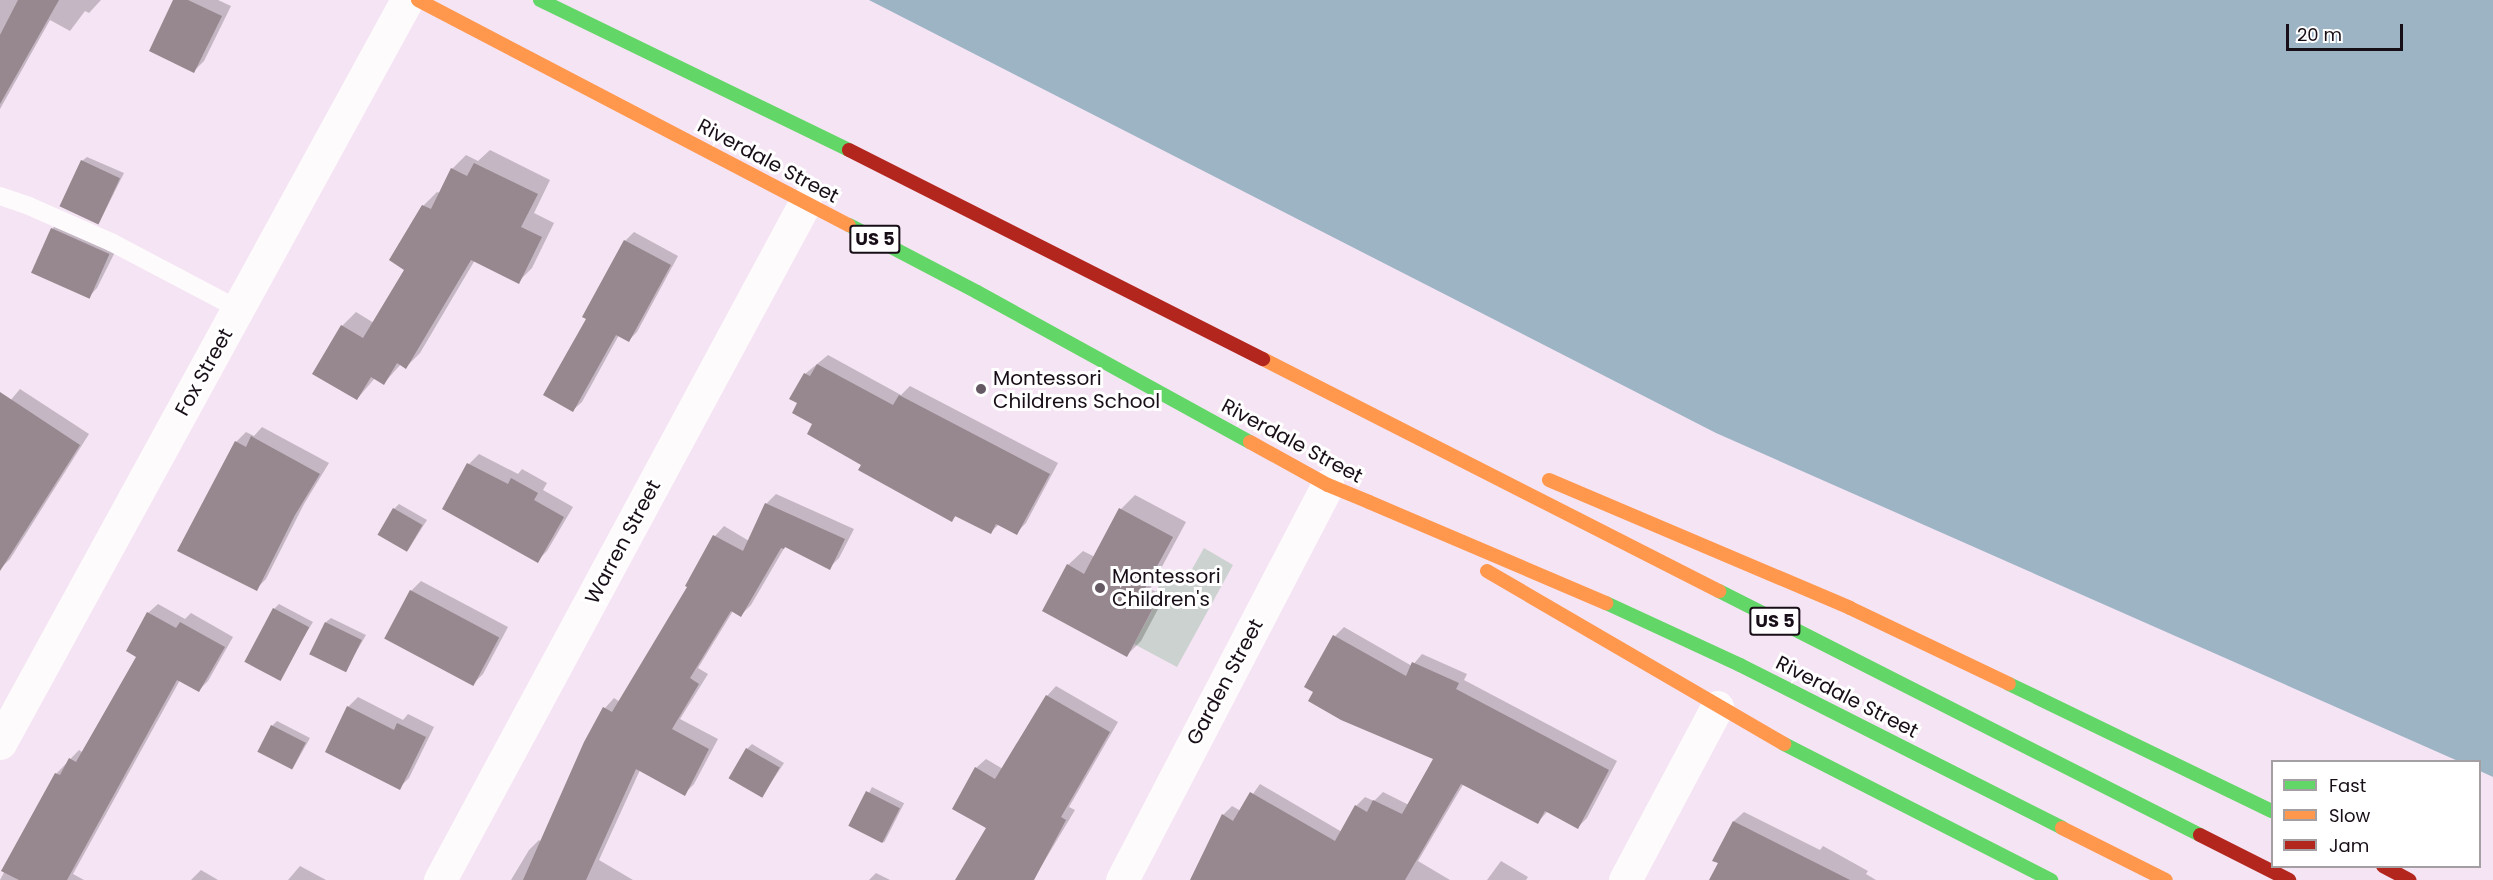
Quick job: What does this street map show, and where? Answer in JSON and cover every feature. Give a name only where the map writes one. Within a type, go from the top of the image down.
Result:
[{"type":"main road","name":"Riverdale Street","points":[[418,0],[977,292],[1328,485],[1638,617],[1740,665],[2166,880]]},
{"type":"main road","name":"Riverdale Street","points":[[540,0],[895,172],[2289,880]]},
{"type":"main road","points":[[1263,359],[1457,442]]},
{"type":"main road","points":[[1533,474],[1850,608],[2271,811]]},
{"type":"main road","points":[[1369,502],[1717,707],[2051,880]]},
{"type":"main road","points":[[2385,868],[2409,880]]},
{"type":"street","name":"Fox Street","points":[[0,743],[407,0]]},
{"type":"street","name":"Warren Street","points":[[440,880],[805,203]]},
{"type":"street","name":"Garden Street","points":[[1122,880],[1328,485]]},
{"type":"street","points":[[1625,880],[1717,707]]},
{"type":"lane","points":[[0,196],[29,206],[111,242],[238,309]]},
{"type":"shaded area","points":[[1204,548],[1233,565],[1177,667],[1134,644],[1152,611],[1147,608],[1165,575],[1183,585]]},
{"type":"water","points":[[869,0],[2493,0],[2493,777],[2481,771],[2481,760],[2456,760],[1716,433]]},
{"type":"building","points":[[18,0],[59,0],[0,104],[0,35]]},
{"type":"building","points":[[173,0],[188,0],[222,16],[194,73],[149,51]]},
{"type":"building","points":[[81,160],[120,178],[98,224],[59,206]]},
{"type":"building","points":[[474,163],[538,194],[521,227],[542,237],[519,284],[471,260],[406,369],[397,363],[384,385],[371,377],[357,400],[312,374],[341,325],[363,338],[404,270],[389,260],[422,205],[431,209],[451,168],[467,176]]},
{"type":"building","points":[[51,228],[109,254],[90,299],[31,273]]},
{"type":"building","points":[[624,240],[671,265],[629,342],[616,335],[573,412],[543,395],[586,319],[582,317]]},
{"type":"building","points":[[817,364],[893,405],[899,395],[1050,474],[1017,535],[996,524],[991,534],[955,516],[952,522],[858,470],[861,465],[807,434],[812,424],[792,413],[797,403],[789,399],[804,373],[810,376]]},
{"type":"building","points":[[0,392],[80,445],[0,571]]},
{"type":"building","points":[[251,436],[320,474],[295,515],[257,591],[177,551],[235,441],[246,447]]},
{"type":"building","points":[[467,463],[508,484],[511,478],[538,493],[534,500],[564,517],[538,563],[442,509]]},
{"type":"building","points":[[765,503],[845,539],[830,570],[785,547],[781,548],[741,617],[731,611],[690,678],[699,684],[672,729],[709,749],[685,796],[636,769],[586,880],[523,880],[584,742],[603,707],[612,712],[687,587],[685,586],[713,535],[743,551]]},
{"type":"building","points":[[393,508],[422,525],[407,552],[378,535]]},
{"type":"building","name":"Montessori Children's","points":[[1119,508],[1173,537],[1137,603],[1152,610],[1127,657],[1042,611],[1067,564],[1084,574]]},
{"type":"building","points":[[410,590],[499,637],[473,686],[384,639]]},
{"type":"building","points":[[273,608],[309,627],[281,681],[244,662]]},
{"type":"building","points":[[147,612],[176,628],[180,622],[225,647],[199,692],[177,680],[67,880],[19,880],[1,871],[55,773],[60,775],[69,758],[76,762],[136,657],[126,651]]},
{"type":"building","points":[[325,622],[362,640],[346,672],[309,654]]},
{"type":"building","points":[[1333,635],[1406,676],[1412,662],[1459,683],[1456,689],[1609,770],[1578,829],[1545,811],[1538,824],[1461,784],[1405,880],[1190,880],[1222,814],[1233,821],[1250,792],[1335,841],[1355,805],[1367,812],[1373,800],[1402,814],[1433,759],[1341,720],[1308,701],[1313,692],[1304,687]]},
{"type":"building","points":[[1046,695],[1110,732],[1061,817],[1066,820],[1034,880],[955,880],[986,828],[952,809],[975,767],[995,779]]},
{"type":"building","points":[[347,706],[394,730],[397,723],[426,737],[400,790],[325,752]]},
{"type":"building","points":[[271,725],[306,743],[292,769],[257,752]]},
{"type":"building","points":[[746,748],[780,768],[762,798],[728,778]]},
{"type":"building","points":[[866,791],[900,808],[882,843],[848,826]]},
{"type":"building","points":[[1733,821],[1850,880],[1709,880],[1718,863],[1712,861]]},
{"type":"traffic: fast","points":[[540,0],[849,150]]},
{"type":"traffic: fast","points":[[849,225],[977,292],[1250,442]]},
{"type":"traffic: fast","points":[[1719,591],[2200,835]]},
{"type":"traffic: fast","points":[[1606,603],[1740,665],[2062,828]]},
{"type":"traffic: fast","points":[[2009,684],[2271,811]]},
{"type":"traffic: fast","points":[[1784,744],[2051,880]]},
{"type":"traffic: slow","points":[[418,0],[849,225]]},
{"type":"traffic: slow","points":[[1263,359],[1719,591]]},
{"type":"traffic: slow","points":[[1250,442],[1328,485],[1369,502]]},
{"type":"traffic: slow","points":[[1549,480],[1850,608],[2009,684]]},
{"type":"traffic: slow","points":[[1369,502],[1606,603]]},
{"type":"traffic: slow","points":[[1487,571],[1784,744]]},
{"type":"traffic: slow","points":[[2062,828],[2166,880]]},
{"type":"traffic: jam","points":[[849,150],[1263,359]]},
{"type":"traffic: jam","points":[[2200,835],[2289,880]]},
{"type":"traffic: jam","points":[[2387,868],[2409,880]]},
{"type":"place","name":"Montessori Childrens School","points":[[981,389]]},
{"type":"place","name":"Montessori Children's","points":[[1100,588]]}]
